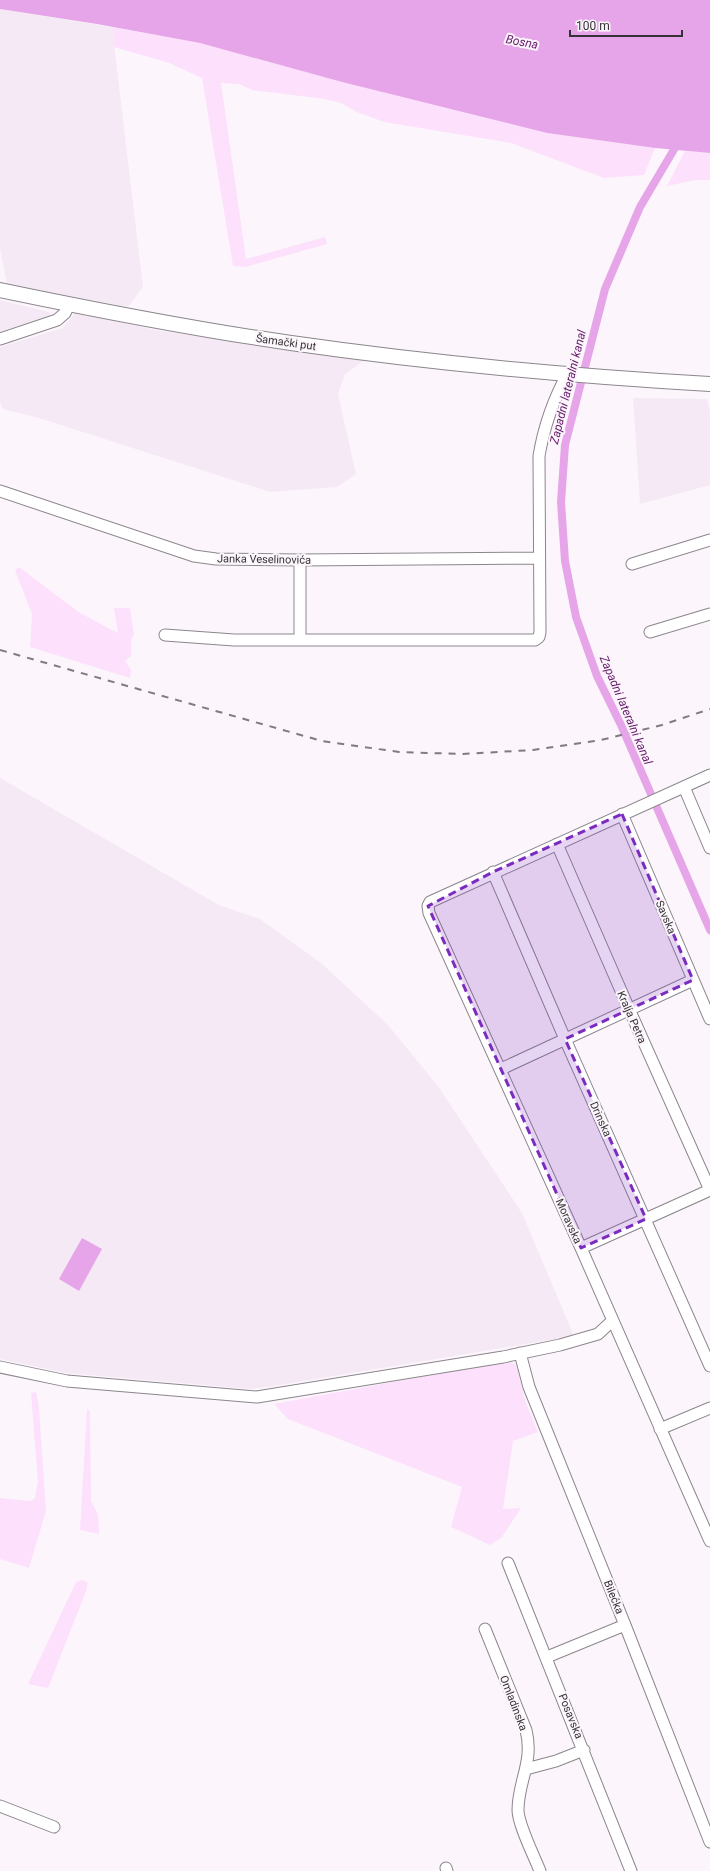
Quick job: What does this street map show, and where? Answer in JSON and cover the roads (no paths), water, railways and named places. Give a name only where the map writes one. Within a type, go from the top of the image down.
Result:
[{"type":"main road","name":"Šamački put","points":[[0,290],[69,305],[203,330],[290,343],[437,362],[592,376],[710,384]]},
{"type":"street","points":[[0,339],[57,320],[65,313],[69,305]]},
{"type":"street","points":[[165,635],[234,640],[535,640],[539,637],[540,632],[539,456],[555,397],[571,374]]},
{"type":"street","name":"Janka Veselinovića","points":[[0,491],[194,556],[216,559],[300,560],[539,558]]},
{"type":"street","points":[[632,564],[710,540]]},
{"type":"street","points":[[300,560],[300,639]]},
{"type":"street","points":[[650,632],[710,614]]},
{"type":"street","points":[[493,872],[710,775]]},
{"type":"street","points":[[684,787],[710,848]]},
{"type":"street","name":"Savska","points":[[622,814],[710,1019]]},
{"type":"street","name":"Kralja Petra","points":[[557,844],[629,1010],[710,1190]]},
{"type":"street","name":"Moravska","points":[[493,872],[430,902],[428,906],[429,913],[501,1068],[710,1541]]},
{"type":"street","name":"Drinska","points":[[493,872],[564,1039],[646,1219],[710,1366]]},
{"type":"street","points":[[501,1068],[693,980]]},
{"type":"street","points":[[581,1248],[710,1190]]},
{"type":"street","points":[[0,1367],[66,1381],[257,1397],[560,1345],[590,1338],[604,1330],[612,1321]]},
{"type":"street","name":"Bilećka","points":[[520,1353],[529,1387],[625,1625],[710,1842]]},
{"type":"street","points":[[660,1429],[710,1408]]},
{"type":"street","name":"Posavska","points":[[508,1563],[547,1657],[631,1871]]},
{"type":"street","points":[[547,1657],[625,1625]]},
{"type":"street","name":"Omladinska","points":[[485,1629],[526,1730],[529,1754],[518,1811],[540,1871]]},
{"type":"street","points":[[526,1769],[556,1761],[584,1750]]},
{"type":"street","points":[[0,1806],[54,1826]]},
{"type":"water","name":"Bosna","points":[[0,0],[710,0],[710,153],[655,148],[547,133],[342,82],[200,43],[97,24],[0,9]]},
{"type":"water","points":[[82,1238],[102,1249],[79,1291],[59,1279]]},
{"type":"waterway","name":"Zapadni lateralni kanal","points":[[679,141],[640,207],[605,289],[565,445],[561,502],[565,561],[576,617],[597,676],[621,725],[710,930]]},
{"type":"railway","points":[[0,650],[322,741],[399,752],[462,754],[533,750],[601,740],[662,725],[710,709]]}]
